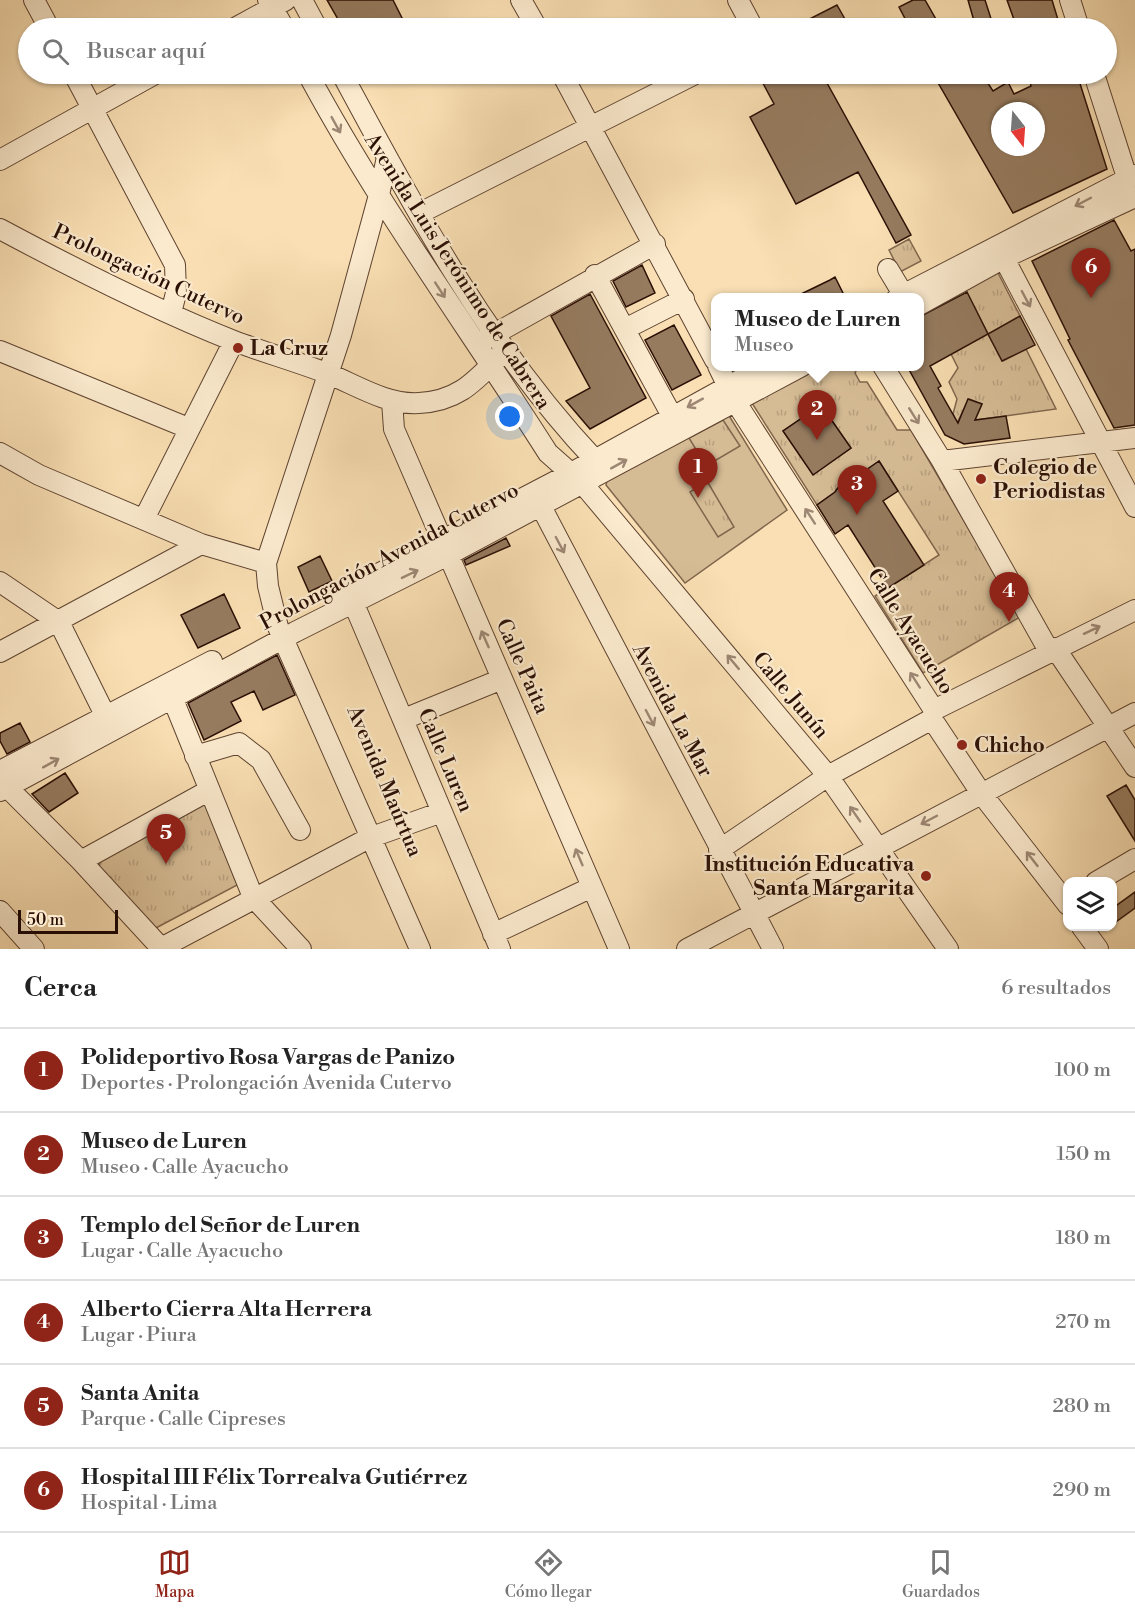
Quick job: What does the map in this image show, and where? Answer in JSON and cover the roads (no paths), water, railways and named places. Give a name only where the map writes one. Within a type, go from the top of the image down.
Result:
[{"type":"street","points":[[34,0],[44,18]]},
{"type":"street","points":[[302,0],[312,18]]},
{"type":"street","points":[[521,0],[531,18]]},
{"type":"street","points":[[738,0],[748,18]]},
{"type":"street","points":[[1070,0],[1076,18]]},
{"type":"street","points":[[251,18],[276,2],[281,18]]},
{"type":"street","points":[[79,84],[175,265],[176,293],[171,313]]},
{"type":"street","points":[[0,160],[136,84]]},
{"type":"street","name":"Avenida Luis Jerónimo de Cabrera","points":[[313,84],[339,131],[475,345],[498,357],[595,460]]},
{"type":"street","name":"Avenida Luis Jerónimo de Cabrera","points":[[347,84],[387,157],[493,335],[498,357],[548,453],[577,478]]},
{"type":"street","points":[[567,84],[711,352]]},
{"type":"street","points":[[420,213],[674,84]]},
{"type":"street","points":[[1001,252],[1135,199],[1132,176],[1098,84]]},
{"type":"street","points":[[0,453],[39,475],[201,544],[266,563],[328,374],[380,195],[387,157]]},
{"type":"street","points":[[918,293],[1001,252],[1132,176]]},
{"type":"street","name":"Prolongación Cutervo","points":[[0,229],[171,313],[392,401],[423,403],[450,396],[479,379],[498,357]]},
{"type":"street","points":[[475,345],[595,275],[655,244]]},
{"type":"street","points":[[1001,252],[1135,507]]},
{"type":"street","points":[[888,269],[902,293]]},
{"type":"street","points":[[595,275],[672,416]]},
{"type":"street","points":[[625,329],[684,299]]},
{"type":"street","points":[[144,519],[234,340]]},
{"type":"street","points":[[0,351],[188,428]]},
{"type":"street","name":"Calle Ayacucho","points":[[721,371],[734,397],[981,793],[1063,897]]},
{"type":"street","name":"Prolongación Avenida Cutervo","points":[[577,478],[595,460],[672,416],[734,397],[760,371]]},
{"type":"street","name":"Prolongación Avenida Cutervo","points":[[2,783],[284,626],[446,548],[734,397],[791,371]]},
{"type":"street","points":[[886,371],[942,461],[1052,649],[1109,726],[1135,767]]},
{"type":"street","name":"Calle Paita","points":[[392,401],[394,429],[619,949]]},
{"type":"street","points":[[942,461],[1135,438]]},
{"type":"street","points":[[536,499],[549,462],[548,453]]},
{"type":"street","name":"Calle Junín","points":[[577,478],[828,776],[948,949]]},
{"type":"street","name":"Avenida La Mar","points":[[536,499],[773,949]]},
{"type":"street","points":[[0,652],[201,544]]},
{"type":"street","name":"Avenida Maúrtua","points":[[266,563],[268,586],[420,949]]},
{"type":"street","points":[[0,582],[59,622],[109,724]]},
{"type":"street","name":"Calle Luren","points":[[351,595],[497,942]]},
{"type":"street","points":[[719,850],[828,776],[933,714],[1052,649],[1135,610]]},
{"type":"street","points":[[404,720],[502,679]]},
{"type":"street","points":[[170,691],[208,791],[253,897],[301,949]]},
{"type":"street","points":[[687,949],[1135,713]]},
{"type":"street","points":[[195,756],[239,743],[261,760],[300,830]]},
{"type":"street","points":[[2,783],[81,861],[161,949],[253,897],[375,837],[442,812]]},
{"type":"street","points":[[81,861],[208,791]]},
{"type":"street","name":"Avenida Maúrtua","points":[[375,837],[434,949]]},
{"type":"street","points":[[1104,877],[1135,859]]},
{"type":"street","points":[[497,942],[592,887]]},
{"type":"street","points":[[0,911],[34,949]]},
{"type":"street","points":[[1085,931],[1098,949]]},
{"type":"place","name":"Hospital III Félix Torrealva Gutiérrez","points":[[1091,298]]},
{"type":"place","name":"La Cruz","points":[[238,348]]},
{"type":"place","name":"Museo de Luren","points":[[817,440]]},
{"type":"place","name":"Colegio de Periodistas","points":[[981,479]]},
{"type":"place","name":"Polideportivo Rosa Vargas de Panizo","points":[[698,498]]},
{"type":"place","name":"Templo del Señor de Luren","points":[[857,515]]},
{"type":"place","name":"Alberto Cierra Alta Herrera","points":[[1009,622]]},
{"type":"place","name":"Chicho","points":[[962,745]]},
{"type":"place","name":"Santa Anita","points":[[166,864]]},
{"type":"place","name":"Institución Educativa Santa Margarita","points":[[926,876]]}]
